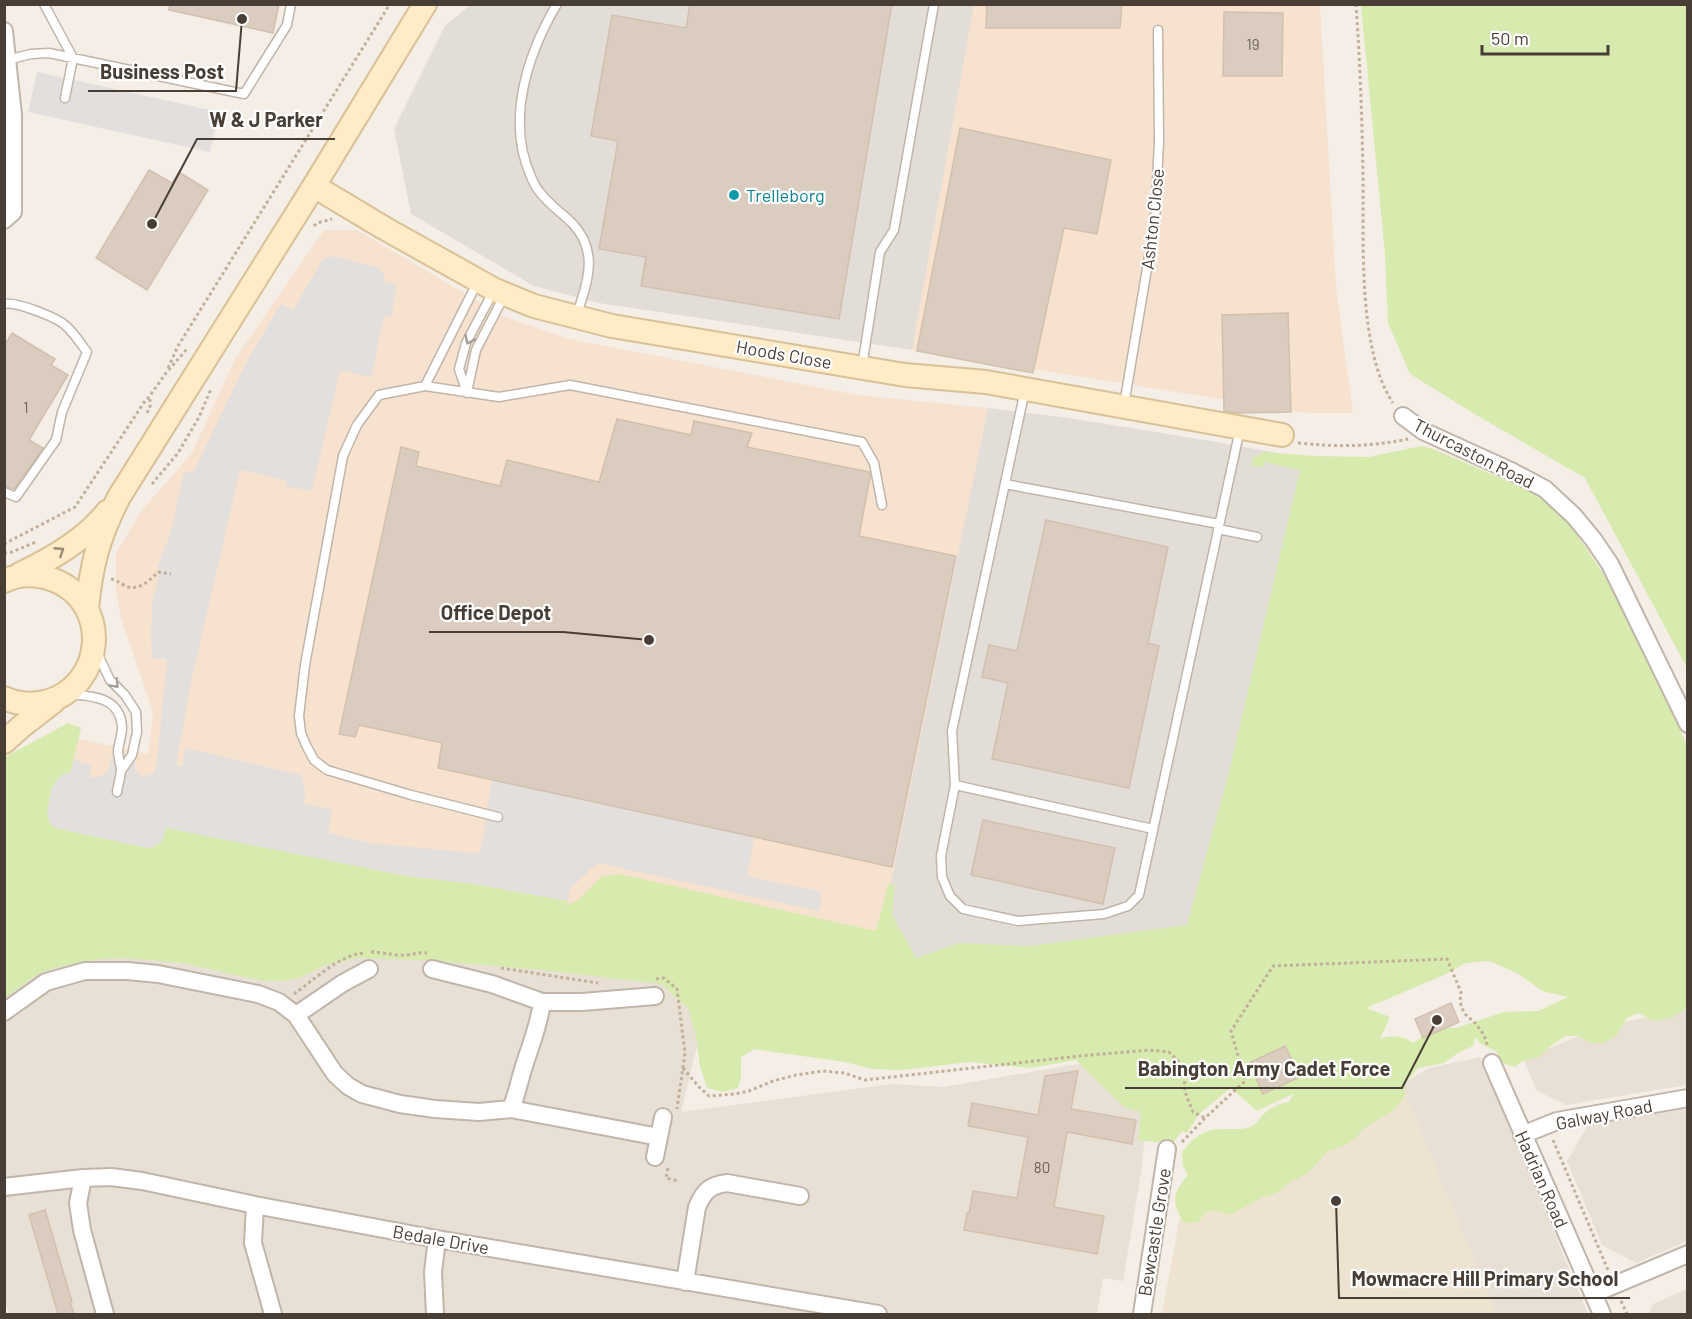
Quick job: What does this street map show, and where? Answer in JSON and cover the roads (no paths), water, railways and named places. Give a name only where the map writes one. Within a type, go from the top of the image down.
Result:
[{"type":"street","points":[[87,609],[94,557],[105,525],[119,497],[314,186],[423,6]]},
{"type":"street","points":[[4,31],[13,115],[13,213],[4,220]]},
{"type":"street","name":"Hoods Close","points":[[314,186],[384,228],[493,288],[534,306],[576,317],[612,326],[905,375],[986,382],[1124,405],[1282,435]]},
{"type":"street","name":"Thurcaston Road","points":[[1403,416],[1423,431],[1545,489],[1574,516],[1610,564],[1688,724]]},
{"type":"street","points":[[7,580],[44,562],[78,540],[102,519],[119,497]]},
{"type":"street","points":[[4,742],[79,682],[89,667],[94,649],[94,631],[87,609],[77,595],[62,584],[45,577],[27,575],[7,580]]},
{"type":"street","points":[[4,698],[12,702],[34,704],[61,697]]},
{"type":"street","points":[[296,1015],[343,983],[369,969]]},
{"type":"street","points":[[432,969],[492,984],[542,1002],[582,1002],[655,996]]},
{"type":"street","points":[[4,1012],[46,982],[85,971],[128,970],[158,974],[258,994],[279,1002],[296,1015],[335,1074],[348,1086],[362,1094],[400,1104],[435,1109],[479,1112],[512,1109],[659,1137]]},
{"type":"street","points":[[512,1109],[539,1021],[542,1002]]},
{"type":"street","name":"Hadrian Road","points":[[1492,1063],[1602,1314]]},
{"type":"street","name":"Galway Road","points":[[1522,1135],[1557,1121],[1688,1098]]},
{"type":"street","points":[[655,1157],[663,1117]]},
{"type":"street","name":"Bewcastle Grove","points":[[1142,1314],[1167,1149]]},
{"type":"street","name":"Bedale Drive","points":[[4,1187],[83,1178],[111,1177],[142,1181],[437,1239],[878,1314]]},
{"type":"street","points":[[83,1178],[78,1203],[82,1230],[105,1314]]},
{"type":"street","points":[[685,1282],[697,1207],[707,1190],[727,1183],[800,1196]]},
{"type":"street","points":[[255,1205],[253,1243],[273,1314]]},
{"type":"street","points":[[435,1314],[433,1272],[437,1239]]},
{"type":"street","points":[[1593,1294],[1688,1254]]},
{"type":"lane","points":[[44,4],[73,58],[65,98]]},
{"type":"lane","points":[[7,60],[31,54],[49,53],[244,94],[287,25],[291,4]]},
{"type":"lane","points":[[557,4],[532,56],[526,77],[521,101],[521,146],[527,168],[539,191],[573,224],[583,237],[589,254],[588,280],[576,317]]},
{"type":"lane","points":[[862,368],[880,252],[894,230],[934,4]]},
{"type":"lane","name":"Ashton Close","points":[[1124,405],[1155,221],[1159,142],[1158,30]]},
{"type":"lane","points":[[425,386],[493,288]]},
{"type":"lane","points":[[467,393],[493,288]]},
{"type":"lane","points":[[467,393],[459,369],[466,343],[493,288]]},
{"type":"lane","points":[[4,304],[9,303],[31,309],[66,325],[87,352],[62,412],[56,440],[16,497],[4,492]]},
{"type":"lane","points":[[498,817],[411,795],[327,770],[314,760],[301,733],[299,716],[305,665],[343,456],[357,425],[379,395],[425,386],[499,397],[570,385],[862,442],[874,463],[882,505]]},
{"type":"lane","points":[[1026,389],[952,731],[955,784],[941,856],[942,877],[950,896],[963,909],[1018,921],[1104,914],[1128,906],[1139,895],[1240,428]]},
{"type":"lane","points":[[1005,484],[1218,526],[1257,537]]},
{"type":"lane","points":[[94,631],[100,659],[110,680],[125,695],[136,712],[137,732],[132,755],[121,771]]},
{"type":"lane","points":[[61,697],[100,698],[111,703],[119,713],[122,728],[118,752],[121,771],[117,792]]},
{"type":"lane","points":[[955,784],[1153,829]]},
{"type":"place","name":"Business Post","points":[[242,19]]},
{"type":"place","name":"Trelleborg","points":[[734,195]]},
{"type":"place","name":"W & J Parker","points":[[152,224]]},
{"type":"place","name":"Office Depot","points":[[649,640]]},
{"type":"place","name":"Babington Army Cadet Force","points":[[1437,1020]]},
{"type":"place","name":"Mowmacre Hill Primary School","points":[[1336,1201]]}]
